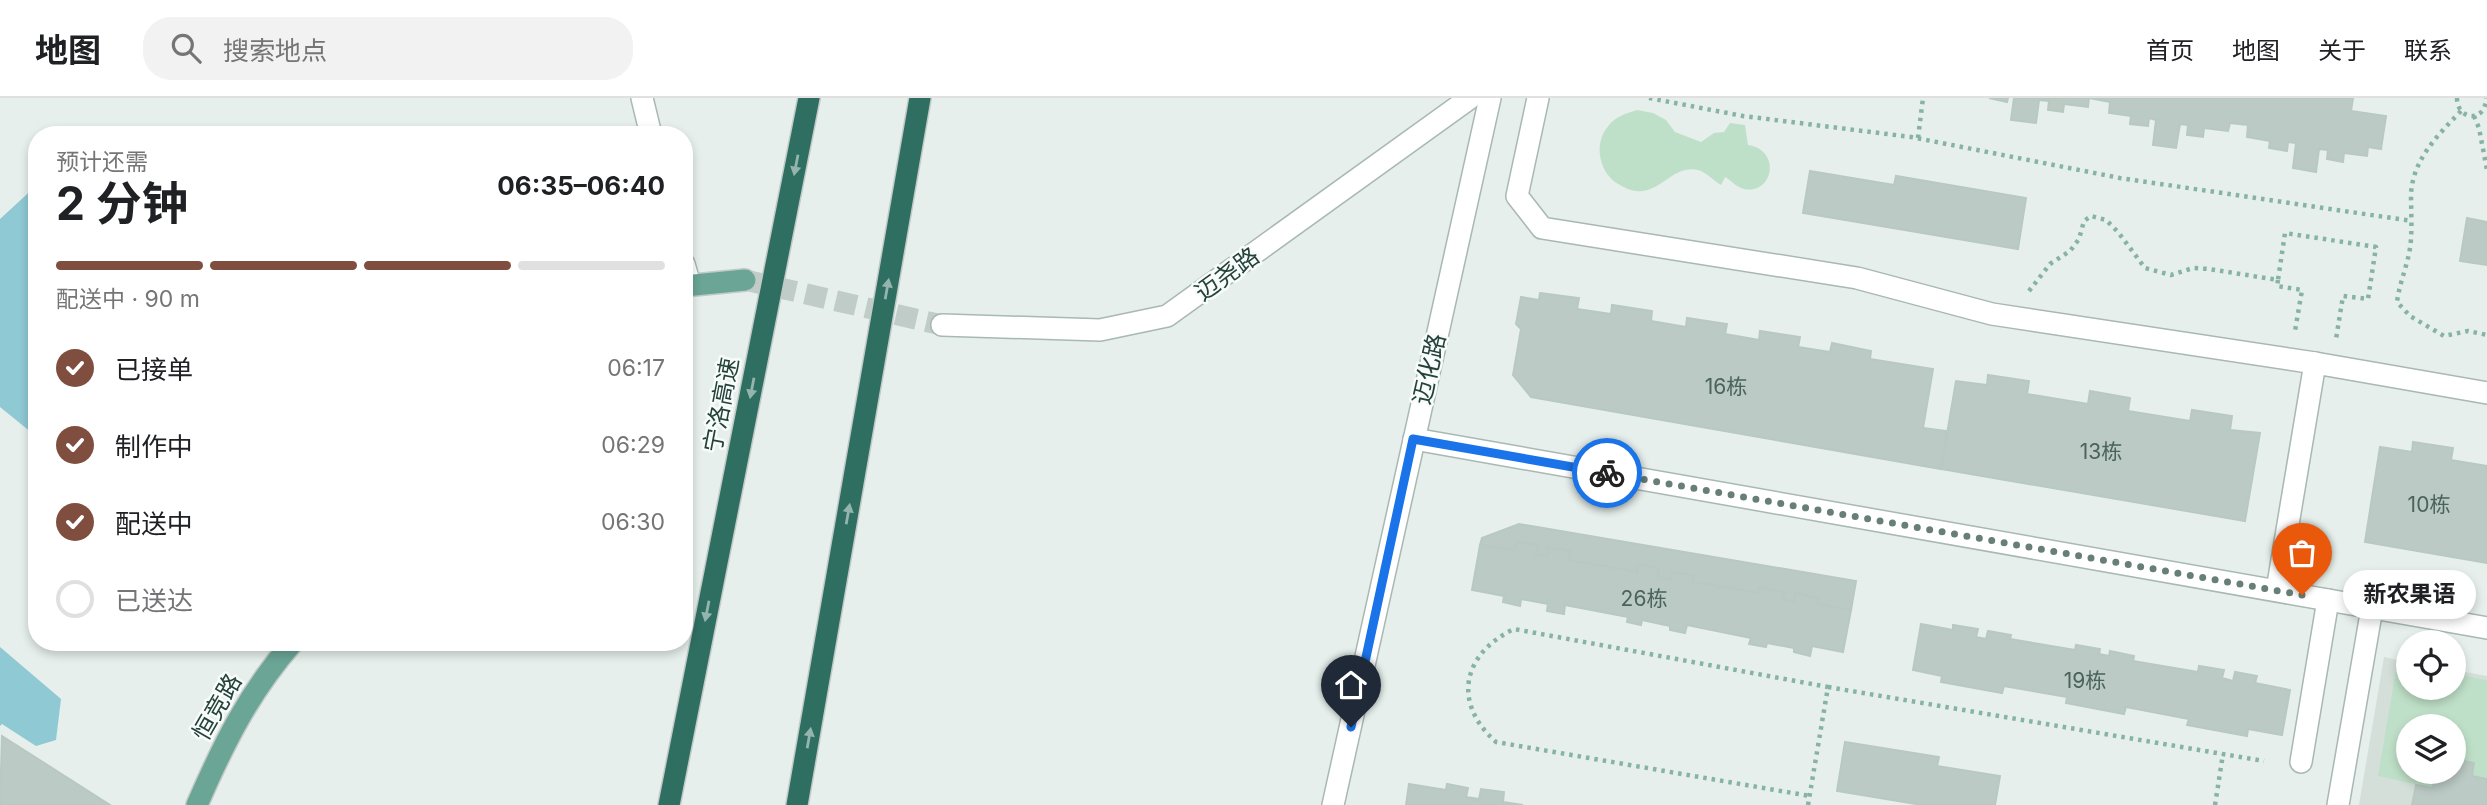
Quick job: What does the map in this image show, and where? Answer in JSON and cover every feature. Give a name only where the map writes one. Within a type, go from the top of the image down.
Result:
[{"type":"highway","name":"宁洛高速","points":[[669,805],[809,98]]},
{"type":"highway","points":[[797,805],[920,98]]},
{"type":"main road","points":[[693,285],[745,280]]},
{"type":"main road","name":"恒竞路","points":[[197,805],[227,737],[273,665],[285,651]]},
{"type":"street","points":[[642,98],[649,126]]},
{"type":"street","name":"迈尧路","points":[[942,326],[1100,330],[1167,316],[1470,98]]},
{"type":"street","name":"迈化路","points":[[1334,805],[1490,98]]},
{"type":"street","points":[[1538,98],[1517,197],[1542,228],[1857,278],[1992,314],[2487,393]]},
{"type":"street","points":[[2277,590],[2323,365]]},
{"type":"street","points":[[1413,439],[2487,628]]},
{"type":"street","points":[[2301,762],[2328,600]]},
{"type":"street","points":[[2338,805],[2372,608]]},
{"type":"path","points":[[1649,98],[1743,116],[1918,138],[2120,178],[2412,221]]},
{"type":"path","points":[[1918,138],[1923,98]]},
{"type":"path","points":[[2457,98],[2461,111],[2474,116],[2486,107],[2486,98]]},
{"type":"path","points":[[2461,111],[2437,135],[2418,164],[2411,193],[2412,221],[2408,262],[2400,278],[2397,302],[2410,316],[2444,336],[2468,331],[2487,335]]},
{"type":"path","points":[[2474,116],[2487,170]]},
{"type":"path","points":[[2023,318],[2027,294],[2050,264],[2070,251],[2078,239],[2084,220],[2091,216],[2106,220],[2145,268],[2171,275],[2193,268],[2209,269],[2278,280]]},
{"type":"path","points":[[2291,360],[2302,290],[2277,286],[2285,233],[2376,247],[2368,299],[2343,296],[2323,365]]},
{"type":"path","points":[[1810,796],[1496,742],[1484,731],[1469,702],[1468,685],[1473,667],[1482,650],[1496,638],[1514,629],[1828,687],[2264,761]]},
{"type":"path","points":[[1808,805],[1828,687]]},
{"type":"path","points":[[2215,805],[2223,754]]},
{"type":"shaded area","points":[[2384,657],[2396,660],[2396,700],[2466,700],[2466,672],[2487,676],[2487,805],[2359,805]]},
{"type":"green space","points":[[1637,110],[1653,113],[1666,120],[1675,132],[1701,142],[1714,133],[1724,132],[1730,123],[1745,125],[1748,145],[1766,155],[1770,171],[1767,179],[1754,189],[1744,189],[1725,177],[1721,185],[1701,171],[1688,170],[1678,172],[1653,188],[1643,191],[1620,185],[1610,178],[1603,167],[1601,140],[1612,122]]},
{"type":"green space","points":[[2396,670],[2396,700],[2466,700],[2466,676],[2487,680],[2487,779],[2472,776],[2474,763],[2466,761],[2466,714],[2396,714],[2396,780],[2378,776]]},
{"type":"green space","points":[[2415,784],[2434,784],[2433,788]]},
{"type":"water","points":[[28,193],[28,430],[0,407],[0,219]]},
{"type":"water","points":[[0,647],[61,699],[56,740],[36,746],[2,724],[0,726]]},
{"type":"building","points":[[1989,98],[2008,98],[2007,102]]},
{"type":"building","points":[[2014,98],[2089,98],[2088,107],[2064,104],[2063,112],[2048,110],[2049,101],[2039,100],[2036,123],[2011,120]]},
{"type":"building","points":[[2089,98],[2353,98],[2351,111],[2386,116],[2381,149],[2368,147],[2367,156],[2344,153],[2343,162],[2327,159],[2328,150],[2319,149],[2316,172],[2293,168],[2296,143],[2288,142],[2287,151],[2269,148],[2270,141],[2247,137],[2248,125],[2230,123],[2228,131],[2204,128],[2203,137],[2187,135],[2188,125],[2180,124],[2176,148],[2153,145],[2156,120],[2149,118],[2148,126],[2130,124],[2131,116],[2109,113],[2110,102]]},
{"type":"building","points":[[1810,171],[1894,185],[1896,176],[2026,198],[2018,249],[1803,213]]},
{"type":"building","points":[[2467,218],[2487,222],[2487,265],[2460,261]]},
{"type":"building","points":[[1540,293],[1579,298],[1577,309],[1611,314],[1612,305],[1652,311],[1651,321],[1686,327],[1687,318],[1727,324],[1725,334],[1759,340],[1760,331],[1800,337],[1798,347],[1830,352],[1832,343],[1871,351],[1870,359],[1933,369],[1923,428],[1947,431],[1941,469],[1531,397],[1513,375],[1521,329],[1516,324],[1521,297],[1539,300]]},
{"type":"building","points":[[1988,375],[2029,381],[2027,394],[2088,404],[2090,391],[2130,398],[2128,411],[2190,421],[2192,410],[2232,416],[2230,430],[2260,433],[2245,521],[1941,469],[1956,381],[1987,385]]},
{"type":"building","points":[[2413,442],[2453,448],[2451,460],[2487,466],[2487,563],[2365,542],[2380,447],[2412,452]]},
{"type":"building","points":[[1519,524],[1856,581],[1851,610],[1818,604],[1818,598],[1796,593],[1794,602],[1783,599],[1784,592],[1759,587],[1759,593],[1693,582],[1694,576],[1672,572],[1671,580],[1657,577],[1659,568],[1638,564],[1637,572],[1568,560],[1570,551],[1548,547],[1547,556],[1536,555],[1538,545],[1517,542],[1515,550],[1480,545],[1482,538]]},
{"type":"building","points":[[1517,542],[1538,545],[1536,555],[1547,556],[1548,547],[1570,551],[1568,560],[1637,572],[1638,564],[1659,568],[1657,577],[1671,580],[1672,572],[1694,576],[1693,582],[1759,593],[1759,587],[1784,592],[1783,599],[1794,602],[1796,593],[1818,598],[1818,604],[1851,610],[1843,652],[1812,646],[1810,656],[1794,652],[1794,648],[1767,643],[1766,647],[1749,644],[1751,638],[1687,625],[1685,633],[1670,630],[1670,626],[1642,620],[1641,625],[1627,622],[1628,617],[1565,605],[1564,614],[1547,611],[1548,604],[1521,599],[1520,606],[1503,602],[1504,596],[1472,590],[1480,545],[1515,550]]},
{"type":"building","points":[[1921,624],[1953,630],[1953,625],[1978,629],[1976,637],[1986,639],[1988,631],[2011,635],[2010,639],[2075,650],[2076,645],[2100,649],[2099,654],[2109,656],[2110,651],[2134,656],[2133,661],[2198,672],[2199,666],[2224,670],[2222,678],[2233,681],[2235,672],[2257,676],[2255,683],[2290,690],[2282,735],[2248,729],[2247,736],[2187,725],[2189,719],[2126,707],[2124,714],[2066,703],[2067,697],[2004,686],[2002,693],[1941,682],[1942,676],[1913,670]]},
{"type":"building","points":[[2,736],[110,805],[0,805]]},
{"type":"building","points":[[1845,742],[1939,757],[1937,766],[2000,776],[1995,805],[1922,805],[1837,791]]},
{"type":"building","points":[[2466,761],[2474,763],[2472,776],[2487,779],[2487,805],[2412,805],[2416,785],[2433,788],[2434,784],[2466,784]]},
{"type":"building","points":[[1409,784],[1446,790],[1447,784],[1468,788],[1466,797],[1479,799],[1481,789],[1504,792],[1503,802],[1523,805],[1406,805]]},
{"type":"tunnel","points":[[745,280],[942,325]]},
{"type":"way so far","points":[[1607,473],[2302,595]]},
{"type":"place","name":"新农果语","points":[[2302,595]]},
{"type":"route","points":[[1351,727],[1413,439],[1607,473]]}]
